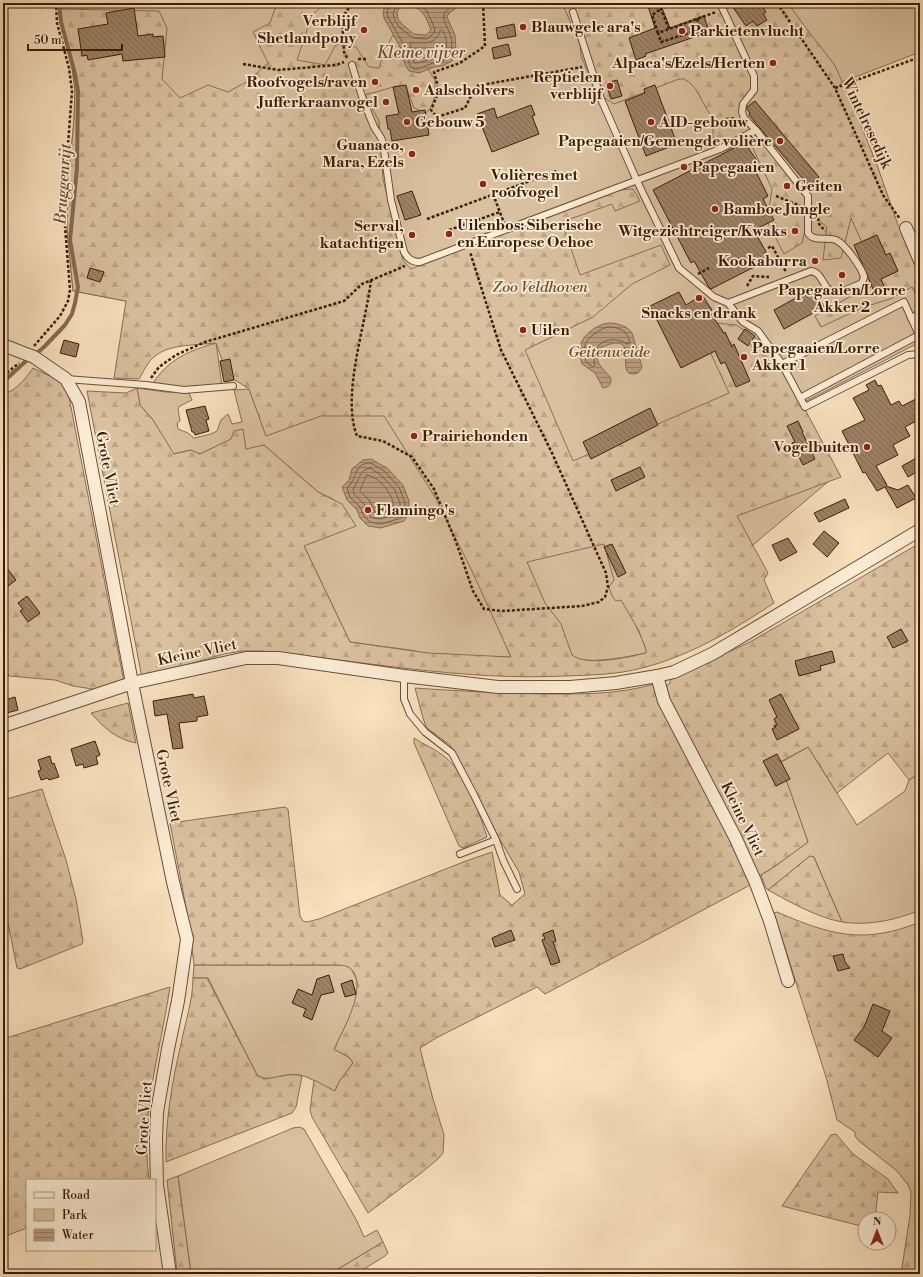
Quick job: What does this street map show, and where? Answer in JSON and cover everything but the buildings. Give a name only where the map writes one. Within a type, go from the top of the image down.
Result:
[{"type":"street","points":[[906,228],[920,261]]},
{"type":"street","name":"Grote Vliet","points":[[3,345],[34,357],[66,379],[79,402],[132,683],[173,882],[187,939],[178,1000],[157,1112],[157,1185],[170,1274]]},
{"type":"street","name":"Kleine Vliet","points":[[3,726],[132,683],[246,658],[278,658],[404,676],[498,686],[570,686],[616,683],[657,676],[674,672],[712,654],[920,530]]},
{"type":"street","name":"Kleine Vliet","points":[[657,676],[664,701],[736,837],[755,881],[770,921],[788,981]]},
{"type":"lane","points":[[718,5],[754,76],[754,90],[743,104],[742,112],[744,118],[756,130],[808,196],[808,233],[810,236],[814,239],[829,238],[838,241],[857,262],[864,278],[862,283],[845,290],[834,292],[827,288],[819,274],[812,271],[728,303]]},
{"type":"lane","points":[[573,12],[601,99],[637,181],[679,268],[714,297],[728,303],[743,322],[758,331],[782,364],[805,406],[908,355],[920,354]]},
{"type":"lane","points":[[350,62],[375,130],[381,135],[391,200],[404,252],[407,258],[414,262],[420,262],[720,149],[756,130]]},
{"type":"lane","points":[[782,364],[904,302],[919,335],[800,398]]},
{"type":"lane","points":[[911,318],[920,313]]},
{"type":"lane","points":[[66,379],[146,384],[184,390],[233,386]]},
{"type":"lane","points":[[404,676],[404,699],[410,714],[425,732],[452,753],[496,840],[503,860],[517,889]]},
{"type":"lane","points":[[460,854],[496,840]]},
{"type":"path","points":[[3,376],[20,362],[60,316],[68,301],[70,290],[65,226],[65,185],[72,91],[69,68],[57,23],[56,3]]},
{"type":"path","points":[[350,62],[344,52],[342,18],[348,9],[359,3]]},
{"type":"path","points":[[483,3],[485,46],[460,63],[434,72],[439,91],[431,110],[437,117],[464,108],[476,86],[590,65]]},
{"type":"path","points":[[673,3],[652,15],[661,42],[701,29],[697,19]]},
{"type":"path","name":"Wintelresedijk","points":[[777,3],[835,88],[883,195],[906,228]]},
{"type":"path","points":[[658,33],[718,12],[718,5]]},
{"type":"path","points":[[661,9],[669,29]]},
{"type":"path","points":[[835,88],[920,56]]},
{"type":"path","points":[[243,64],[278,70],[336,65],[366,59]]},
{"type":"path","points":[[428,219],[557,171]]},
{"type":"path","points":[[493,194],[506,229]]},
{"type":"path","points":[[776,196],[818,218],[819,224],[824,228],[829,238]]},
{"type":"path","points":[[449,230],[500,212]]},
{"type":"path","points":[[371,280],[351,395],[354,428],[357,436],[383,441],[412,457],[434,489],[456,542],[473,591],[484,609],[502,611],[582,606],[599,602],[604,597],[608,587],[606,573],[552,453],[501,350],[468,244]]},
{"type":"path","points":[[768,248],[772,246],[791,279]]},
{"type":"path","points":[[146,384],[159,367],[176,355],[205,342],[344,300],[362,284],[414,262]]},
{"type":"green space","name":"Zoo Veldhoven","points":[[59,3],[770,3],[920,303],[920,342],[799,405],[836,475],[709,582],[636,626],[647,650],[646,653],[597,660],[578,659],[572,655],[566,642],[507,649],[511,657],[420,657],[416,651],[350,642],[304,546],[333,499],[318,492],[264,445],[246,450],[232,439],[200,454],[190,450],[173,454],[153,420],[140,405],[137,388],[166,392],[189,393],[192,400],[180,406],[178,409],[180,421],[177,423],[178,429],[188,433],[194,438],[217,431],[221,420],[228,414],[232,424],[242,422],[234,390],[249,389],[266,435],[233,332],[126,301],[73,291],[67,229],[68,184],[75,91],[72,67],[60,20]]},
{"type":"green space","points":[[277,3],[325,3],[312,15],[297,60],[325,65],[336,44],[356,47],[369,67],[379,68],[384,52],[393,35],[398,40],[401,47],[403,61],[428,69],[435,80],[435,96],[431,107],[426,113],[414,108],[407,89],[397,86],[365,95],[379,121],[383,179],[403,261],[411,269],[617,190],[633,189],[640,201],[615,211],[612,204],[562,222],[580,275],[661,245],[670,265],[632,284],[593,317],[525,350],[573,461],[729,393],[696,321],[736,325],[762,342],[774,356],[799,398],[841,477],[737,516],[768,573],[764,580],[774,603],[711,641],[677,657],[642,668],[613,673],[526,677],[488,676],[413,669],[262,651],[242,651],[224,654],[142,678],[87,391],[126,393],[137,388],[140,405],[153,420],[174,454],[191,450],[200,454],[231,439],[234,431],[243,429],[246,449],[264,445],[318,492],[342,504],[356,526],[304,546],[350,642],[428,653],[511,657],[473,573],[435,497],[384,416],[321,416],[266,436],[249,389],[227,375],[216,343],[168,349],[161,352],[148,363],[139,379],[114,378],[126,301],[73,291],[67,229],[68,184],[75,91],[72,67],[60,20],[59,9],[159,11],[167,28],[162,79],[180,98],[208,85],[228,92],[248,81],[268,63],[253,32],[270,23]],"holes":[[[604,544],[614,580],[609,587],[612,596],[616,601],[621,600],[639,631],[646,653],[598,661],[579,659],[572,655],[561,624],[545,603],[527,562]]]},
{"type":"green space","points":[[562,3],[788,3],[834,64],[850,98],[877,165],[898,225],[919,259],[920,297],[912,287],[890,299],[864,307],[821,327],[815,316],[853,295],[880,283],[851,218],[841,258],[823,260],[827,227],[809,213],[802,243],[784,254],[767,221],[772,189],[750,142],[713,155],[713,120],[695,88],[684,79],[679,79],[614,104],[597,93],[581,56],[580,44]]},
{"type":"green space","points":[[797,3],[920,3],[920,52],[840,83],[790,7]]},
{"type":"green space","points":[[216,343],[222,385],[184,387],[153,383],[166,368],[180,357],[197,349]]},
{"type":"green space","points":[[33,368],[54,378],[63,385],[69,397],[124,682],[99,690],[73,686],[55,680],[9,676],[3,665],[3,394],[16,387]]},
{"type":"green space","points":[[920,543],[920,773],[909,780],[888,753],[837,793],[808,747],[780,762],[808,842],[774,867],[756,878],[664,688],[670,683],[670,679],[750,642]]},
{"type":"green space","points":[[654,684],[752,884],[545,994],[537,987],[436,1038],[420,1048],[444,1135],[443,1153],[421,1173],[368,1213],[312,1117],[310,1110],[314,1080],[335,1091],[339,1082],[353,1063],[350,1058],[334,1049],[348,1020],[356,996],[357,985],[355,975],[347,966],[340,965],[194,965],[189,923],[170,823],[285,807],[288,809],[300,916],[303,921],[307,922],[319,919],[492,852],[500,895],[512,905],[525,894],[519,872],[493,828],[450,745],[426,727],[415,688],[570,694],[612,692],[640,688]]},
{"type":"green space","points":[[128,703],[136,743],[116,736],[91,713]]},
{"type":"green space","points":[[414,738],[441,754],[460,774],[471,794],[487,837],[463,848],[459,846],[414,743]]},
{"type":"green space","points":[[808,747],[857,825],[905,791],[909,780],[920,773],[920,910],[901,917],[872,923],[842,922],[814,857],[810,856],[768,890],[766,888],[761,875],[808,842],[780,763]]},
{"type":"green space","points":[[42,789],[66,860],[76,899],[83,941],[82,944],[20,969],[17,968],[3,898],[3,800]]},
{"type":"green space","points":[[810,856],[814,857],[842,922],[813,913],[768,890]]},
{"type":"green space","points":[[777,912],[814,926],[847,934],[864,935],[881,933],[900,929],[920,922],[920,1274],[901,1274],[910,1215],[911,1192],[908,1185],[897,1171],[859,1141],[855,1136],[855,1132],[837,1120],[826,1077],[774,913]]},
{"type":"green space","points":[[194,965],[345,965],[351,968],[357,982],[356,998],[350,1017],[334,1049],[350,1058],[353,1063],[339,1082],[335,1091],[300,1075],[268,1078],[257,1075],[208,978],[193,978]]},
{"type":"green space","points":[[193,978],[207,978],[257,1075],[264,1079],[288,1075],[302,1076],[296,1107],[292,1113],[166,1162],[170,1103],[190,1003]]},
{"type":"green space","points":[[170,987],[154,1074],[147,1127],[147,1160],[149,1179],[26,1179],[26,1228],[3,1237],[3,1039]]},
{"type":"green space","points":[[300,1127],[304,1129],[357,1221],[364,1237],[377,1230],[383,1242],[330,1274],[191,1274],[178,1176],[293,1128]]},
{"type":"green space","points":[[836,1134],[853,1154],[888,1179],[898,1193],[878,1192],[876,1211],[857,1211],[857,1225],[782,1206],[831,1135]]},
{"type":"green space","points":[[178,1176],[191,1274],[178,1274],[177,1272],[167,1180]]},
{"type":"green space","points":[[383,1242],[388,1253],[356,1274],[330,1274]]},
{"type":"water","name":"Kleine vijver","points":[[386,3],[457,3],[455,9],[449,13],[447,17],[455,35],[456,50],[452,61],[442,66],[434,67],[419,73],[409,71],[405,65],[403,53],[384,18],[383,12]],"holes":[[[406,5],[420,10],[427,20],[431,30],[426,35],[414,34],[398,19],[397,12],[400,7]]]},
{"type":"water","points":[[613,323],[626,327],[632,333],[642,367],[638,373],[630,374],[627,370],[625,349],[622,344],[615,343],[602,347],[599,353],[598,361],[611,379],[609,386],[603,388],[595,373],[582,364],[580,348],[586,335],[595,328]]},
{"type":"water","points":[[371,459],[387,468],[403,485],[409,501],[409,513],[404,521],[381,528],[368,526],[360,518],[357,510],[347,500],[342,487],[349,480],[352,469],[363,460]]},
{"type":"waterway","name":"Bruggenrijt","points":[[36,354],[65,325],[72,314],[78,287],[70,240],[77,168],[78,91],[61,22],[59,3]]},
{"type":"waterway","name":"Bruggenrijt","points":[[3,382],[26,361]]},
{"type":"place","name":"Blauwgele ara's","points":[[523,27]]},
{"type":"place","name":"Verblijf Shetlandpony","points":[[364,30]]},
{"type":"place","name":"Parkietenvlucht","points":[[682,31]]},
{"type":"place","name":"Alpaca's/Ezels/Herten","points":[[773,63]]},
{"type":"place","name":"Roofvogels/raven","points":[[375,82]]},
{"type":"place","name":"Reptielen verblijf","points":[[610,86]]},
{"type":"place","name":"Aalscholvers","points":[[416,90]]},
{"type":"place","name":"Jufferkraanvogel","points":[[386,102]]},
{"type":"place","name":"Gebouw 5","points":[[407,122]]},
{"type":"place","name":"AID-gebouw","points":[[651,122]]},
{"type":"place","name":"Papegaaien/Gemengde volière","points":[[780,141]]},
{"type":"place","name":"Guanaco, Mara, Ezels","points":[[412,154]]},
{"type":"place","name":"Papegaaien","points":[[684,167]]},
{"type":"place","name":"Volières met roofvogel","points":[[483,184]]},
{"type":"place","name":"Geiten","points":[[787,186]]},
{"type":"place","name":"Bamboe Jungle","points":[[715,209]]},
{"type":"place","name":"Witgezichtreiger/Kwaks","points":[[795,231]]},
{"type":"place","name":"Uilenbos: Siberische en Europese Oehoe","points":[[449,234]]},
{"type":"place","name":"Serval, katachtigen","points":[[412,235]]},
{"type":"place","name":"Kookaburra","points":[[815,261]]},
{"type":"place","name":"Papegaaien/Lorre Akker 2","points":[[842,275]]},
{"type":"place","name":"Snacks en drank","points":[[699,298]]},
{"type":"place","name":"Uilen","points":[[523,330]]},
{"type":"place","name":"Papegaaien/Lorre Akker 1","points":[[744,357]]},
{"type":"place","name":"Prairiehonden","points":[[414,436]]},
{"type":"place","name":"Vogelbuiten","points":[[867,447]]},
{"type":"place","name":"Flamingo's","points":[[368,510]]},
{"type":"park label","name":"Geitenweide","points":[[609,352]]}]
